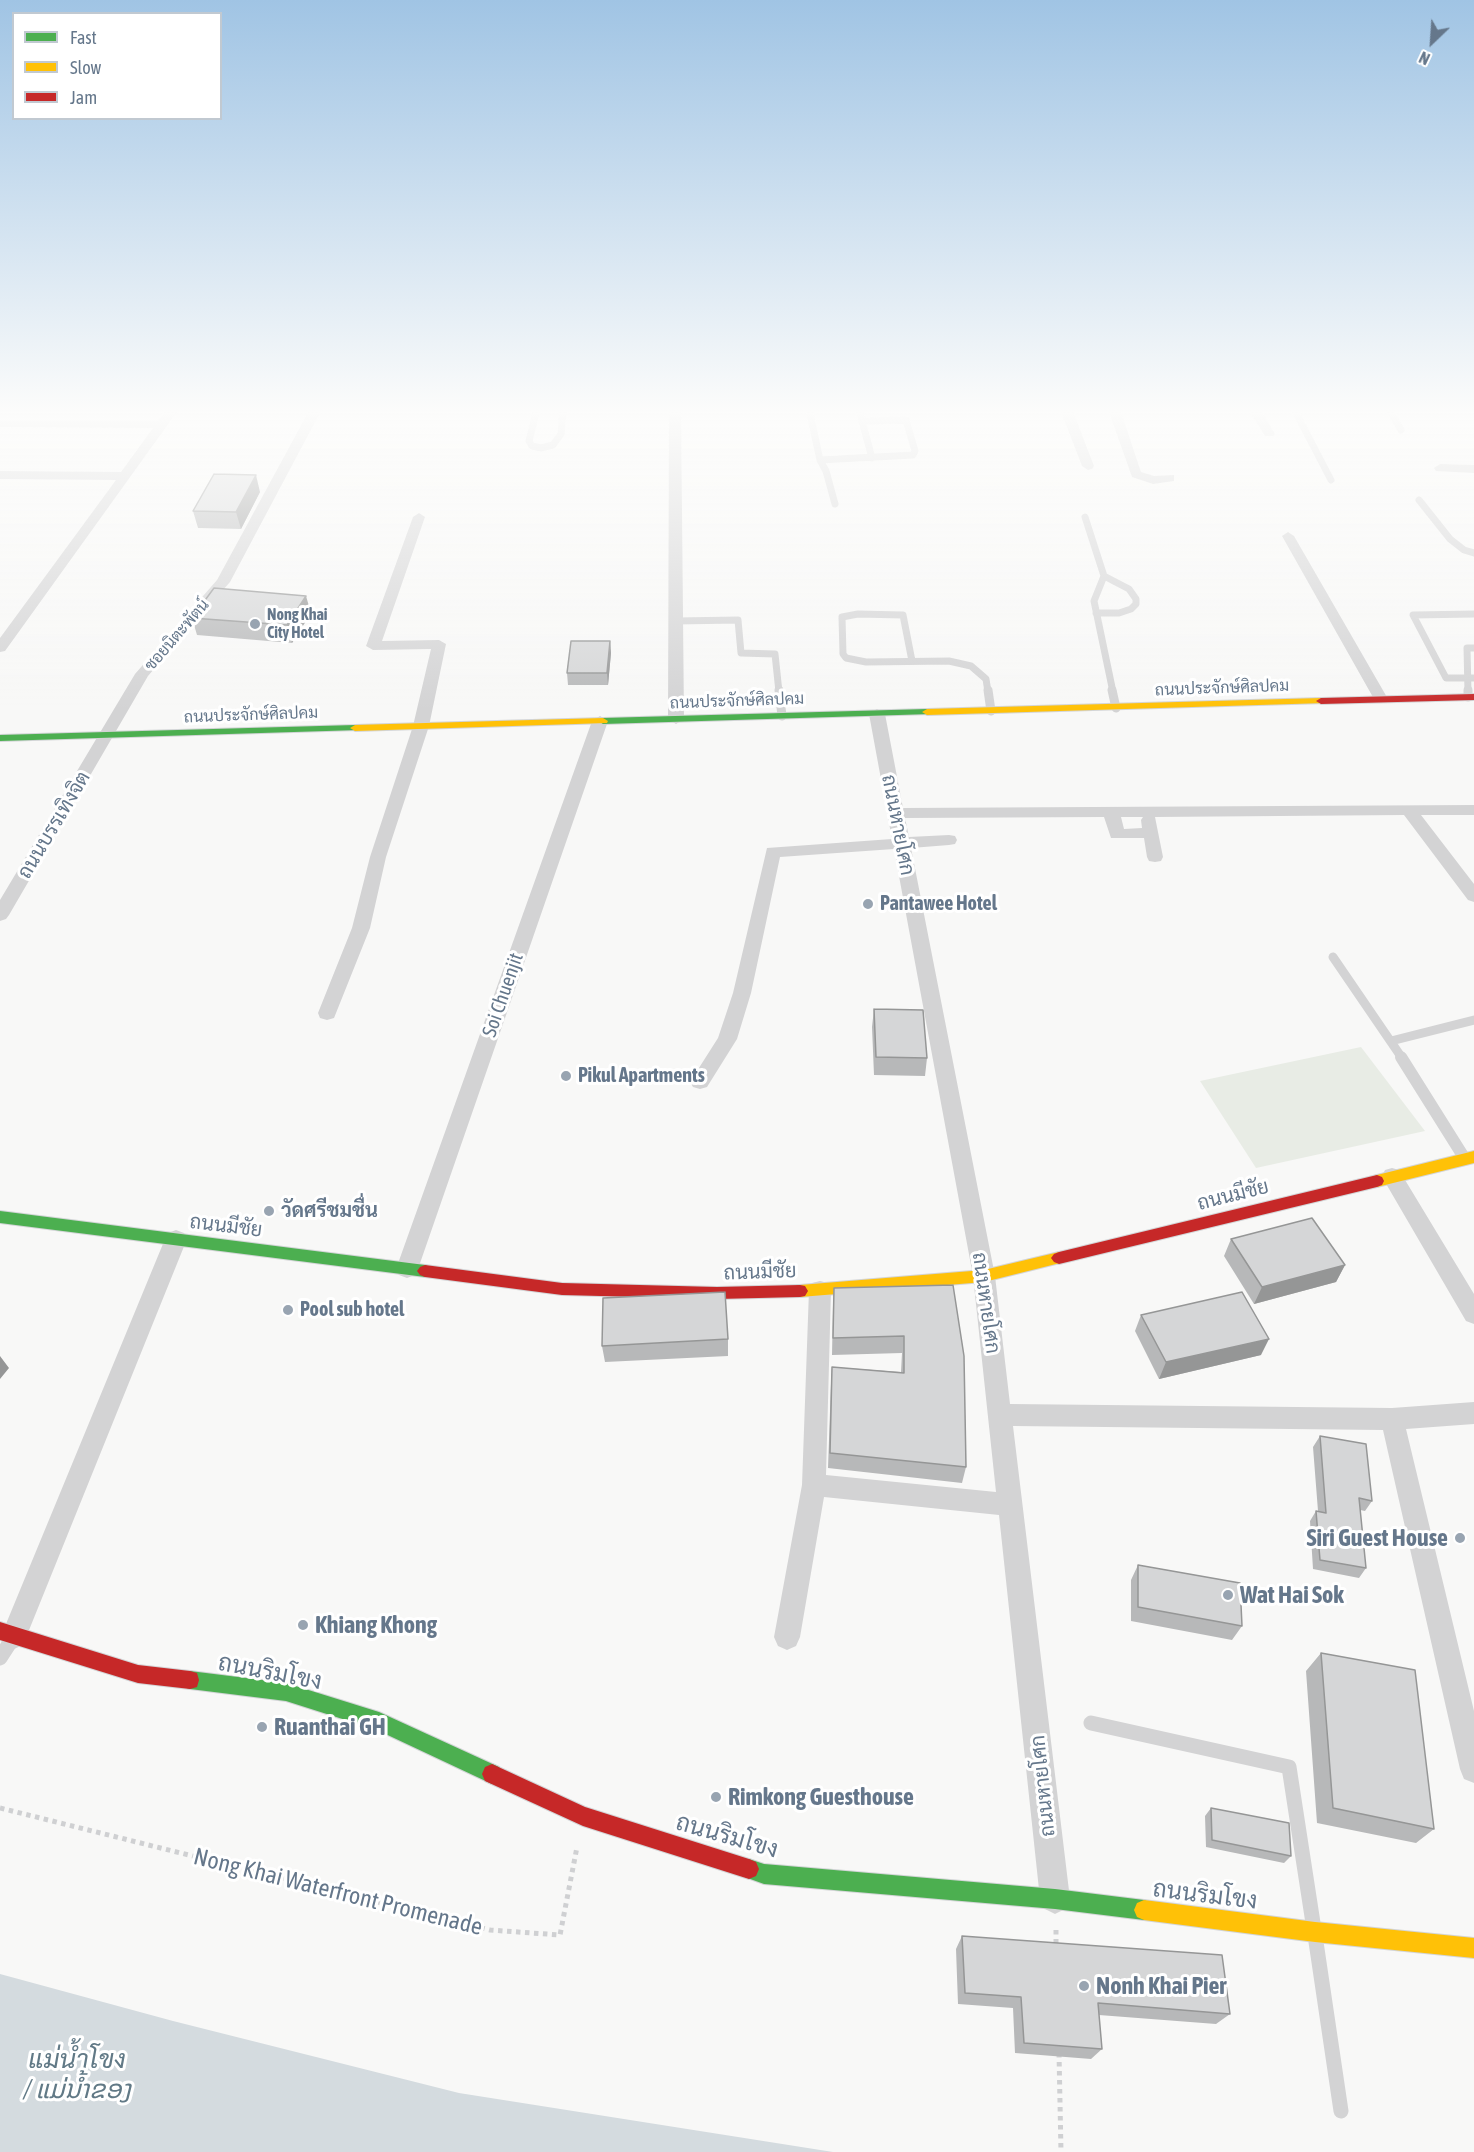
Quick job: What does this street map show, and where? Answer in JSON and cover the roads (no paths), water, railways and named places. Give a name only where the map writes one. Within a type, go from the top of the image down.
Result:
[{"type":"street","points":[[0,648],[99,509]]},
{"type":"street","name":"ซอยนิตะพัตน์","points":[[108,735],[142,674],[223,582],[262,509]]},
{"type":"street","points":[[675,509],[676,719]]},
{"type":"street","points":[[327,1012],[361,928],[378,857],[421,726],[439,644],[373,646],[419,517]]},
{"type":"street","points":[[1287,536],[1381,699]]},
{"type":"street","name":"ถนนประจักษ์ศิลปคม","points":[[0,738],[1471,697]]},
{"type":"street","name":"ถนนหายโศก","points":[[877,714],[984,1276],[1055,1899]]},
{"type":"street","name":"Soi Chuenjit","points":[[407,1269],[600,721]]},
{"type":"street","name":"ถนนบรรเทิงจิต","points":[[0,915],[108,735]]},
{"type":"street","points":[[1408,810],[1474,896]]},
{"type":"street","points":[[896,813],[1474,810]]},
{"type":"street","points":[[1111,812],[1118,840],[1150,833]]},
{"type":"street","points":[[1147,812],[1155,857]]},
{"type":"street","points":[[700,1082],[727,1039],[742,993],[773,852],[949,840]]},
{"type":"street","name":"ถนนมีชัย","points":[[0,1217],[562,1288],[717,1293],[820,1290],[984,1276],[1469,1158]]},
{"type":"street","points":[[1392,1176],[1474,1314]]},
{"type":"street","points":[[7,1634],[176,1239]]},
{"type":"street","points":[[787,1637],[814,1485],[820,1290]]},
{"type":"street","points":[[1001,1415],[1392,1419],[1474,1413]]},
{"type":"street","points":[[1392,1419],[1474,1769]]},
{"type":"street","points":[[814,1485],[1011,1505]]},
{"type":"street","name":"ถนนริมโขง","points":[[7,1634],[138,1674],[286,1692],[379,1721],[582,1816],[764,1874],[1055,1899],[1315,1932],[1474,1948]]},
{"type":"lane","points":[[1426,509],[1450,539],[1464,550],[1474,554]]},
{"type":"lane","points":[[1086,517],[1104,576],[1094,601],[1116,708]]},
{"type":"lane","points":[[1096,613],[1119,613],[1131,609],[1136,604],[1129,589],[1104,576]]},
{"type":"lane","points":[[912,661],[903,615],[858,614],[842,617],[843,654],[846,658],[866,662],[961,663],[979,671],[986,679],[991,711]]},
{"type":"lane","points":[[1470,678],[1446,678],[1413,615],[1474,614]]},
{"type":"lane","points":[[675,621],[738,620],[741,654],[775,654],[782,716]]},
{"type":"lane","points":[[1471,697],[1467,648],[1474,648]]},
{"type":"lane","points":[[1334,957],[1469,1158]]},
{"type":"lane","points":[[1391,1041],[1474,1020]]},
{"type":"lane","points":[[0,1658],[7,1634]]},
{"type":"lane","points":[[1091,1723],[1288,1767],[1341,2110]]},
{"type":"water","name":"แม่น้ำโขง / ແມ່ນ້ຳຂອງ","points":[[0,1974],[173,2021],[459,2093],[833,2152],[0,2152]]},
{"type":"place","name":"Nong Khai City Hotel","points":[[255,624]]},
{"type":"place","name":"Pantawee Hotel","points":[[868,904]]},
{"type":"place","name":"Pikul Apartments","points":[[566,1076]]},
{"type":"place","name":"วัดศรีชมชื่น","points":[[269,1211]]},
{"type":"place","name":"Pool sub hotel","points":[[288,1310]]},
{"type":"place","name":"Siri Guest House","points":[[1460,1538]]},
{"type":"place","name":"Wat Hai Sok","points":[[1228,1595]]},
{"type":"place","name":"Khiang Khong","points":[[303,1625]]},
{"type":"place","name":"Ruanthai GH","points":[[262,1727]]},
{"type":"place","name":"Rimkong Guesthouse","points":[[716,1797]]},
{"type":"place","name":"Nonh Khai Pier","points":[[1084,1986]]}]
